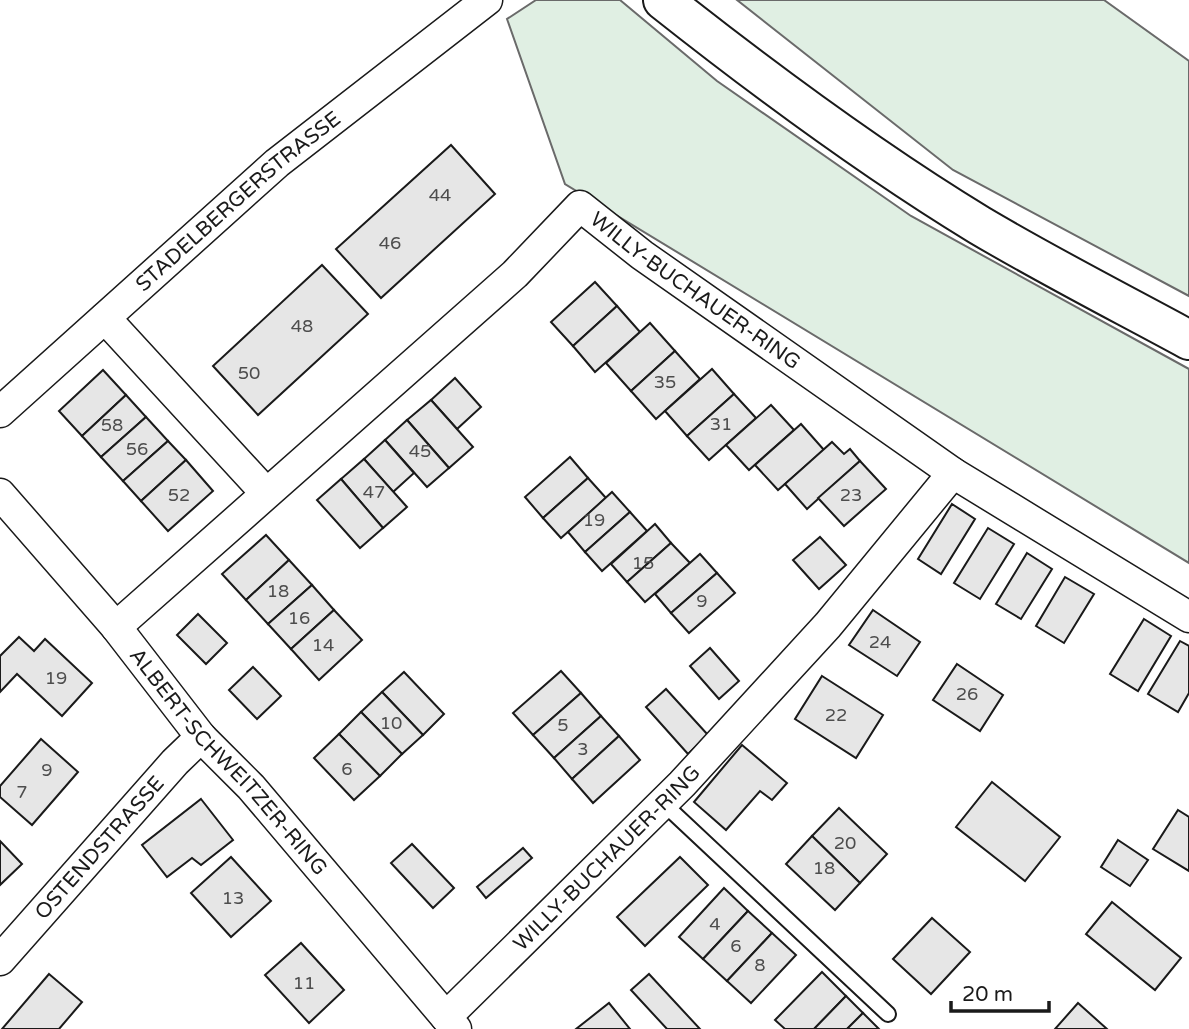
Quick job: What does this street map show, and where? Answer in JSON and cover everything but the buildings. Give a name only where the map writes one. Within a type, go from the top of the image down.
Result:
[{"type":"street","name":"STADELBERGERSTRASSE","points":[[0,411],[277,163],[487,0]]},
{"type":"street","points":[[663,0],[738,59],[846,136],[979,225],[1189,340]]},
{"type":"street","name":"WILLY-BUCHAUER-RING","points":[[116,627],[515,274],[580,206],[642,255],[953,473],[1189,617]]},
{"type":"street","points":[[105,318],[266,492]]},
{"type":"street","name":"WILLY-BUCHAUER-RING","points":[[451,1023],[663,803],[828,625],[953,473]]},
{"type":"street","name":"ALBERT-SCHWEITZER-RING","points":[[0,494],[116,627],[201,737],[251,787],[451,1023]]},
{"type":"street","name":"OSTENDSTRASSE","points":[[0,960],[175,762],[201,737]]},
{"type":"lane","points":[[663,803],[888,1014]]},
{"type":"green space","points":[[536,0],[620,0],[717,81],[911,216],[1189,369],[1189,563],[565,184],[507,19]]},
{"type":"green space","points":[[737,0],[1104,0],[1189,61],[1189,296],[953,170]]}]
